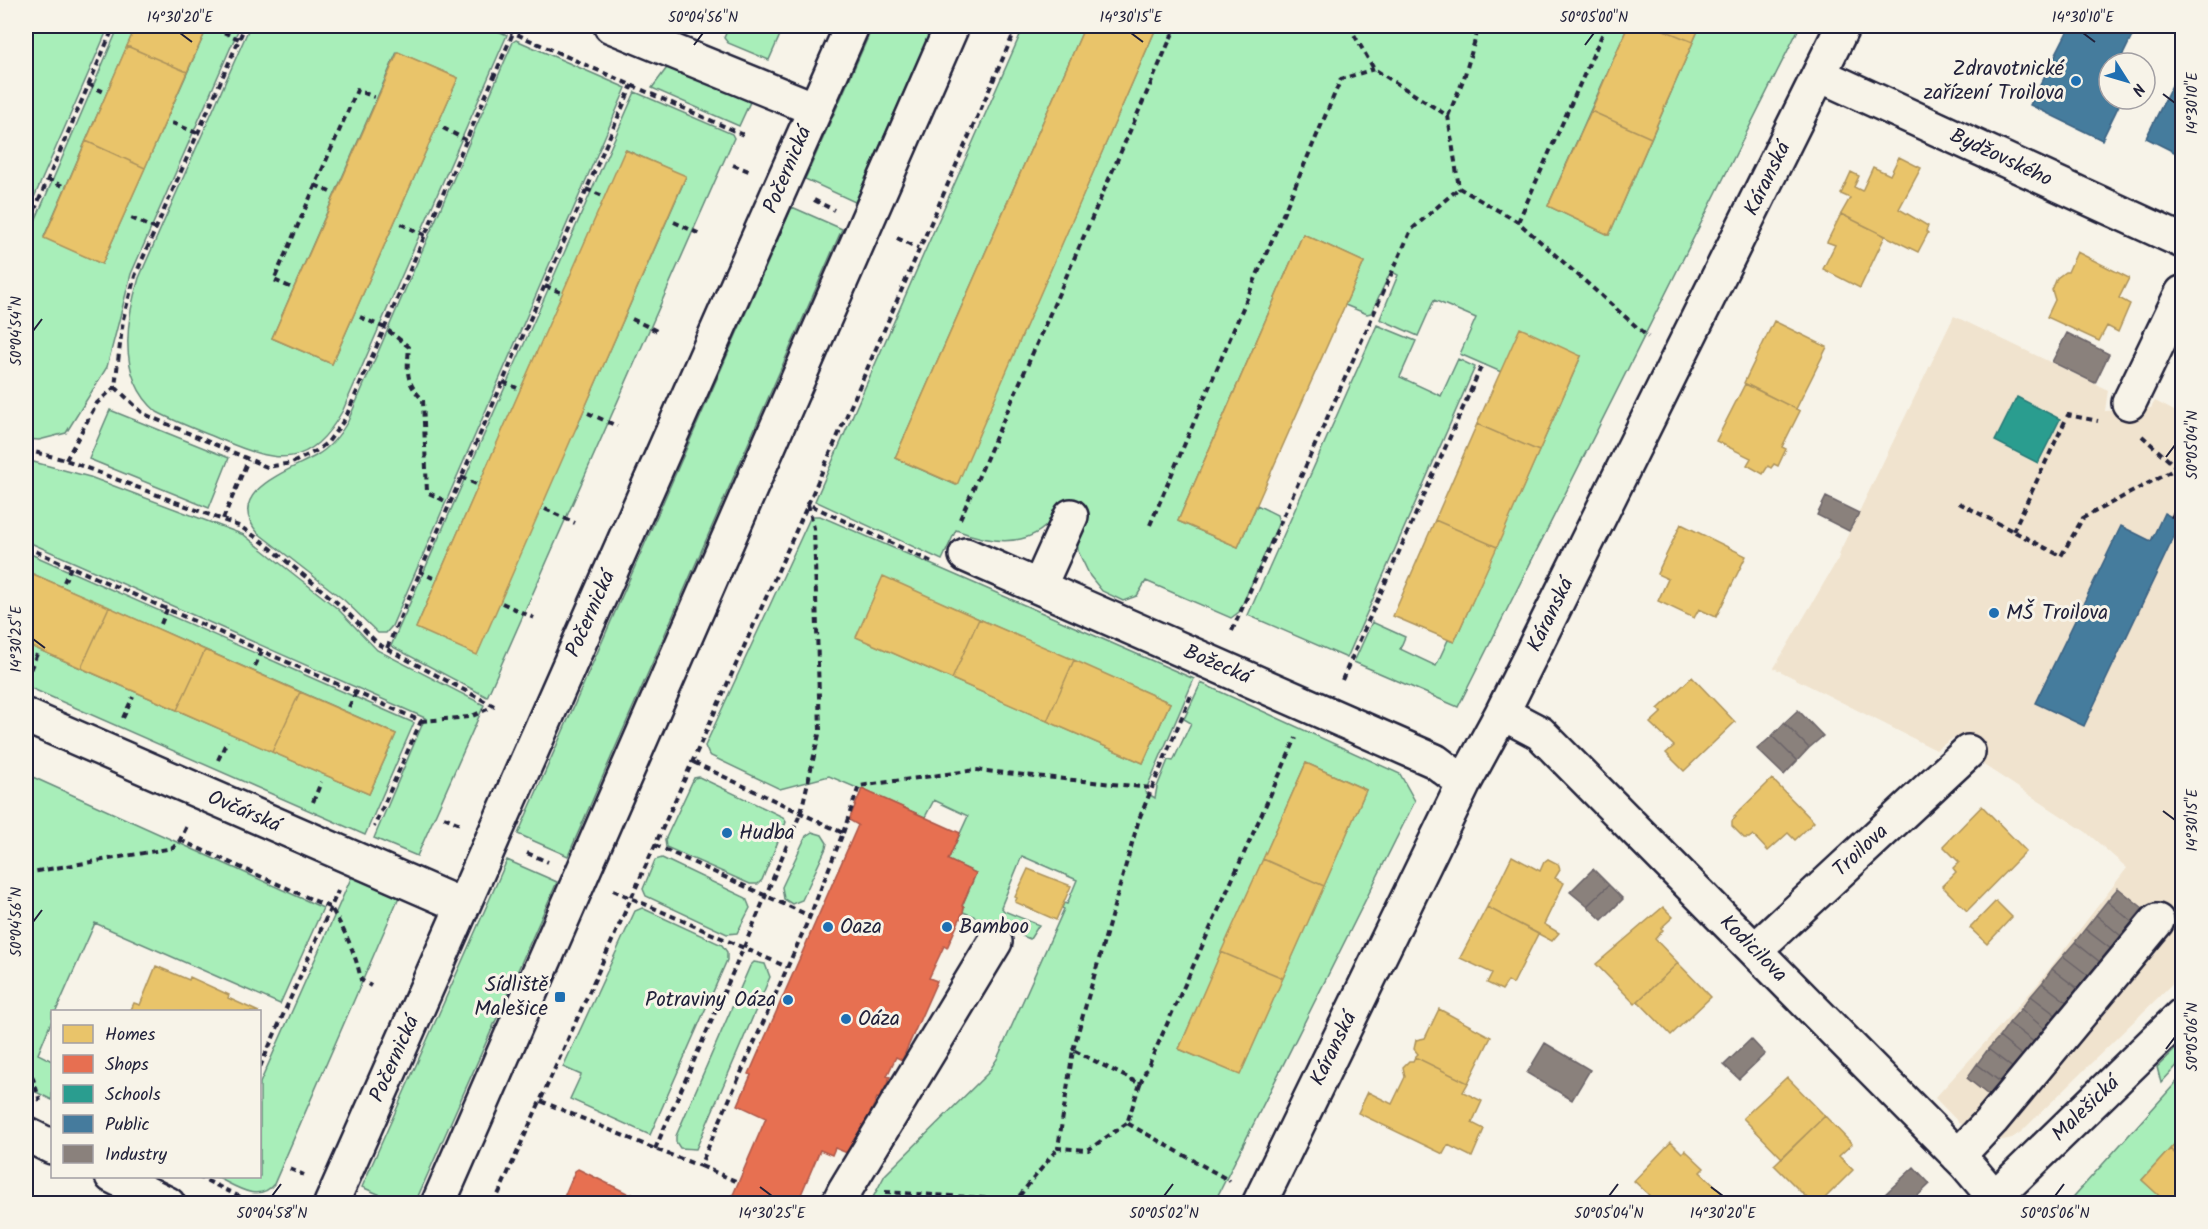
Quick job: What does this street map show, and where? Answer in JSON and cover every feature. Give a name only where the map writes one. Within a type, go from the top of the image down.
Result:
[{"type":"street","points":[[611,26],[815,109]]},
{"type":"street","name":"Počernická","points":[[331,1203],[852,26]]},
{"type":"street","points":[[438,1203],[952,26]]},
{"type":"street","name":"Káranská","points":[[1259,1203],[1464,783],[1502,713],[1844,26]]},
{"type":"street","name":"Bydžovského","points":[[1820,75],[2182,241]]},
{"type":"street","points":[[2128,403],[2182,293]]},
{"type":"street","points":[[1039,587],[1071,516]]},
{"type":"street","name":"Božecká","points":[[962,541],[1039,587],[1436,761],[1464,783]]},
{"type":"street","name":"Kodicilova","points":[[1502,713],[1540,733],[1958,1156],[1994,1202]]},
{"type":"street","name":"Ovčárská","points":[[26,716],[463,906]]},
{"type":"street","name":"Troilova","points":[[1755,951],[1968,752]]},
{"type":"street","points":[[1958,1156],[1992,1120],[2157,921]]},
{"type":"street","points":[[842,1197],[995,942]]},
{"type":"street","name":"Malešická","points":[[1994,1202],[2182,1015]]},
{"type":"street","points":[[26,1134],[51,1146]]},
{"type":"street","points":[[116,1178],[168,1203]]},
{"type":"path","points":[[26,230],[114,26]]},
{"type":"path","points":[[66,460],[97,404],[115,387],[128,296],[196,134],[245,26]]},
{"type":"path","points":[[498,26],[746,136]]},
{"type":"path","points":[[494,1203],[808,504],[1017,26]]},
{"type":"path","points":[[808,504],[941,566],[962,541],[1176,26]]},
{"type":"path","points":[[1349,26],[1374,69],[1448,116]]},
{"type":"path","points":[[1459,188],[1448,116],[1464,78],[1479,26]]},
{"type":"path","points":[[1518,222],[1606,26]]},
{"type":"path","points":[[214,28],[239,39]]},
{"type":"path","points":[[115,387],[144,414],[267,466],[292,463],[328,442],[345,419],[513,33]]},
{"type":"path","points":[[1150,525],[1341,79],[1374,69]]},
{"type":"path","points":[[88,84],[104,92]]},
{"type":"path","points":[[387,648],[632,85]]},
{"type":"path","points":[[290,287],[274,280],[357,90],[374,97]]},
{"type":"path","points":[[172,123],[196,134]]},
{"type":"path","points":[[443,129],[466,140]]},
{"type":"path","points":[[47,179],[63,186]]},
{"type":"path","points":[[315,185],[332,193]]},
{"type":"path","points":[[1459,188],[1518,222],[1651,340]]},
{"type":"path","points":[[842,1197],[1017,1202],[1058,1148],[1073,1050],[1136,830],[1152,788],[1411,230],[1459,188]]},
{"type":"path","points":[[586,189],[603,196]]},
{"type":"path","points":[[810,198],[840,212]]},
{"type":"path","points":[[131,218],[156,229]]},
{"type":"path","points":[[674,222],[702,235]]},
{"type":"path","points":[[401,224],[425,235]]},
{"type":"path","points":[[888,234],[918,248]]},
{"type":"path","points":[[544,286],[560,292]]},
{"type":"path","points":[[360,317],[385,328],[409,347],[407,370],[411,388],[423,400],[427,492],[449,502]]},
{"type":"path","points":[[632,319],[659,332]]},
{"type":"path","points":[[1058,1148],[1088,1150],[1127,1123],[1140,1084],[1482,365]]},
{"type":"path","points":[[503,382],[517,388]]},
{"type":"path","points":[[2128,403],[2134,429],[2176,468],[2180,501],[2172,518]]},
{"type":"path","points":[[588,413],[618,426]]},
{"type":"path","points":[[2013,531],[2067,415],[2101,422]]},
{"type":"path","points":[[26,450],[66,460],[241,527],[263,542],[340,605],[378,644],[494,706],[470,717],[421,721],[26,547]]},
{"type":"path","points":[[223,519],[248,459]]},
{"type":"path","points":[[1959,503],[2061,556],[2083,518],[2176,468]]},
{"type":"path","points":[[461,477],[476,484]]},
{"type":"path","points":[[654,1149],[744,948],[801,812],[820,730],[814,528],[808,504]]},
{"type":"path","points":[[545,509],[575,523]]},
{"type":"path","points":[[64,582],[71,567]]},
{"type":"path","points":[[419,571],[435,579]]},
{"type":"path","points":[[502,603],[534,618]]},
{"type":"path","points":[[161,624],[167,609]]},
{"type":"path","points":[[255,666],[262,651]]},
{"type":"path","points":[[26,680],[37,654]]},
{"type":"path","points":[[350,706],[356,692]]},
{"type":"path","points":[[123,719],[133,697]]},
{"type":"path","points":[[261,1065],[346,874],[369,840],[421,721]]},
{"type":"path","points":[[691,761],[843,832]]},
{"type":"path","points":[[700,1166],[810,916],[859,786],[976,770],[1152,788]]},
{"type":"path","points":[[312,803],[321,782]]},
{"type":"path","points":[[26,873],[173,849],[180,840],[331,908],[342,926],[361,980],[371,986]]},
{"type":"path","points":[[655,845],[810,916]]},
{"type":"path","points":[[522,851],[553,864]]},
{"type":"path","points":[[612,890],[787,967]]},
{"type":"path","points":[[1073,1050],[1140,1084]]},
{"type":"path","points":[[26,1056],[40,1101]]},
{"type":"path","points":[[541,1101],[738,1182]]},
{"type":"path","points":[[1127,1123],[1233,1183]]},
{"type":"path","points":[[201,1178],[255,1203]]},
{"type":"path","points":[[208,1182],[209,1178]]},
{"type":"shaded area","name":"MŠ Troilova","points":[[1954,316],[2108,390],[2105,411],[2151,408],[2155,401],[2182,415],[2182,974],[2021,1132],[2012,1138],[2003,1140],[1995,1140],[1967,1131],[1935,1098],[2037,985],[2127,868],[2086,832],[1979,762],[1953,738],[1936,750],[1774,668],[1838,559]]},
{"type":"green space","points":[[26,26],[109,26],[26,216]]},
{"type":"green space","points":[[119,26],[136,26],[44,237],[102,264],[208,26],[240,26],[131,274],[107,367],[66,433],[39,440],[26,439],[26,242]]},
{"type":"green space","points":[[250,26],[486,26],[507,35],[343,410],[331,429],[318,443],[305,452],[276,457],[260,454],[173,420],[157,412],[144,399],[130,367],[128,350],[130,313],[139,278]],"holes":[[[397,52],[458,78],[332,364],[272,338]]]},
{"type":"green space","points":[[729,26],[784,26],[769,60],[728,43],[724,38]]},
{"type":"green space","points":[[873,26],[933,26],[855,202],[805,179]]},
{"type":"green space","points":[[1024,26],[1085,26],[895,458],[956,485],[1157,26],[1628,26],[1548,206],[1609,235],[1700,26],[1800,26],[1458,707],[1354,662],[1372,622],[1405,637],[1400,649],[1436,666],[1448,640],[1454,642],[1581,356],[1501,372],[1460,354],[1476,318],[1434,300],[1418,336],[1380,319],[1398,275],[1391,271],[1371,313],[1367,314],[1345,305],[1364,262],[1303,234],[1178,521],[1238,547],[1257,505],[1277,515],[1279,522],[1239,612],[1231,618],[1146,581],[1137,596],[1123,601],[1102,591],[1090,576],[1078,551],[1077,529],[1062,503],[1051,521],[1039,531],[1017,540],[992,540],[956,530],[942,560],[815,501]]},
{"type":"green space","points":[[516,40],[626,88],[392,626],[386,633],[378,633],[344,600],[258,533],[249,518],[248,505],[254,494],[264,484],[327,448],[348,421],[513,42]]},
{"type":"green space","points":[[669,65],[750,102],[739,126],[652,88]]},
{"type":"green space","points":[[635,92],[732,134],[734,138],[487,697],[391,646]],"holes":[[[626,150],[686,177],[577,427],[416,628]]]},
{"type":"green space","points":[[792,207],[842,229],[568,856],[518,834]]},
{"type":"green space","points":[[1377,325],[1416,341],[1400,377],[1441,396],[1458,359],[1475,367],[1347,658],[1248,615]]},
{"type":"green space","points":[[110,410],[229,458],[209,508],[89,459]]},
{"type":"green space","points":[[26,460],[90,477],[244,535],[338,609],[377,650],[484,705],[417,856],[374,838],[425,718],[26,541]]},
{"type":"green space","points":[[811,516],[820,516],[1194,679],[1145,792],[1155,798],[1168,760],[1173,761],[1191,723],[1184,719],[1201,683],[1400,774],[1415,801],[1214,1203],[870,1203],[885,1175],[988,1073],[997,1059],[1064,909],[1062,908],[1064,903],[1067,904],[1077,880],[1022,856],[1001,907],[1004,911],[1039,925],[1030,939],[963,912],[964,907],[962,906],[976,873],[948,860],[968,816],[934,800],[925,817],[829,776],[780,789],[709,755],[705,746]],"holes":[[[883,577],[1170,703],[1143,763],[857,637]],[[1306,763],[1366,790],[1240,1074],[1179,1049]]]},
{"type":"green space","points":[[26,552],[414,723],[365,835],[26,686],[26,644],[369,794],[396,734],[26,571]]},
{"type":"green space","points":[[26,774],[323,908],[280,1004],[95,923],[56,1010],[51,1010],[51,1022],[38,1054],[51,1060],[51,1100],[26,1087]]},
{"type":"green space","points":[[699,777],[783,817],[786,822],[762,880],[758,884],[750,884],[666,847],[665,840],[694,778]]},
{"type":"green space","points":[[812,832],[822,835],[827,843],[826,848],[802,900],[792,904],[784,899],[782,887],[806,836]]},
{"type":"green space","points":[[662,858],[746,898],[750,908],[737,933],[727,934],[646,896],[643,889],[655,860]]},
{"type":"green space","points":[[507,860],[557,882],[415,1203],[399,1203],[362,1187]]},
{"type":"green space","points":[[352,876],[399,897],[274,1184],[268,1190],[253,1193],[218,1178],[261,1178],[261,1081]]},
{"type":"green space","points":[[642,908],[722,945],[727,952],[727,960],[650,1135],[570,1099],[581,1075],[563,1067],[635,911]]},
{"type":"green space","points":[[754,962],[765,964],[770,977],[696,1149],[680,1148],[676,1142],[676,1136],[750,966]]},
{"type":"green space","points":[[2182,1043],[2182,1060],[2161,1083],[2157,1067]]},
{"type":"green space","points":[[2182,1076],[2182,1136],[2142,1180],[2168,1203],[2067,1204]]},
{"type":"building: Homes","points":[[136,26],[208,26],[187,72],[127,46]]},
{"type":"building: Homes","points":[[1085,26],[1157,26],[957,485],[895,458]]},
{"type":"building: Homes","points":[[1628,26],[1654,26],[1693,42],[1651,138],[1591,111]]},
{"type":"building: Homes","points":[[1654,26],[1700,26],[1693,42]]},
{"type":"building: Homes","points":[[127,46],[187,72],[145,168],[86,141]]},
{"type":"building: Homes","points":[[398,52],[458,78],[332,364],[272,338]]},
{"type":"building: Homes","points":[[1591,111],[1651,138],[1609,235],[1548,206]]},
{"type":"building: Homes","points":[[86,141],[145,168],[102,264],[44,238]]},
{"type":"building: Homes","points":[[625,150],[686,176],[477,655],[416,628]]},
{"type":"building: Homes","points":[[1899,157],[1921,168],[1899,209],[1928,226],[1926,231],[1928,233],[1918,252],[1841,214],[1850,198],[1841,194],[1851,172],[1859,176],[1854,187],[1862,191],[1873,167],[1890,175]]},
{"type":"building: Homes","points":[[1841,214],[1885,236],[1860,288],[1823,269],[1835,245],[1827,242]]},
{"type":"building: Homes","points":[[1303,234],[1364,262],[1238,547],[1178,521]]},
{"type":"building: Homes","points":[[2077,252],[2129,278],[2119,298],[2130,304],[2118,332],[2107,326],[2099,341],[2047,317],[2055,300],[2052,290],[2057,278],[2068,272]]},
{"type":"building: Homes","points":[[1774,321],[1827,347],[1796,409],[1744,383]]},
{"type":"building: Homes","points":[[1520,328],[1581,356],[1539,451],[1477,424]]},
{"type":"building: Homes","points":[[1745,384],[1800,411],[1782,447],[1786,449],[1778,466],[1774,464],[1771,468],[1768,466],[1763,474],[1747,465],[1751,458],[1716,441]]},
{"type":"building: Homes","points":[[1477,424],[1539,451],[1497,547],[1435,520]]},
{"type":"building: Homes","points":[[1435,520],[1497,547],[1454,642],[1393,616]]},
{"type":"building: Homes","points":[[1681,524],[1746,556],[1716,617],[1699,609],[1694,618],[1658,601],[1668,579],[1657,574]]},
{"type":"building: Homes","points":[[26,571],[109,607],[81,668],[26,644]]},
{"type":"building: Homes","points":[[883,576],[979,619],[952,679],[856,637]]},
{"type":"building: Homes","points":[[109,607],[205,650],[177,710],[81,668]]},
{"type":"building: Homes","points":[[979,619],[1074,660],[1047,721],[952,679]]},
{"type":"building: Homes","points":[[205,650],[300,692],[272,752],[177,710]]},
{"type":"building: Homes","points":[[1074,660],[1170,703],[1143,763],[1047,721]]},
{"type":"building: Homes","points":[[1692,677],[1735,722],[1684,771],[1666,753],[1674,746],[1650,723],[1662,712],[1658,709]]},
{"type":"building: Homes","points":[[300,692],[396,734],[369,794],[272,752]]},
{"type":"building: Homes","points":[[1306,763],[1366,790],[1324,886],[1263,859]]},
{"type":"building: Homes","points":[[1772,779],[1814,822],[1795,840],[1788,833],[1768,851],[1753,835],[1744,838],[1732,826],[1732,821],[1736,817],[1734,816]]},
{"type":"building: Homes","points":[[1982,806],[2026,851],[1967,911],[1942,886],[1956,872],[1953,868],[1959,862],[1943,846]]},
{"type":"building: Homes","points":[[1512,856],[1540,871],[1548,859],[1558,864],[1560,870],[1555,878],[1564,883],[1544,924],[1559,933],[1552,941],[1487,907]]},
{"type":"building: Homes","points":[[1263,859],[1324,886],[1283,978],[1221,952]]},
{"type":"building: Homes","points":[[1028,869],[1071,886],[1056,920],[1015,902],[1017,898],[1015,897]]},
{"type":"building: Homes","points":[[1996,901],[2012,917],[1987,944],[1970,928]]},
{"type":"building: Homes","points":[[1487,907],[1538,934],[1513,984],[1508,981],[1502,990],[1487,983],[1492,973],[1460,958]]},
{"type":"building: Homes","points":[[1663,907],[1673,917],[1661,928],[1663,930],[1655,939],[1678,963],[1635,1004],[1596,964]]},
{"type":"building: Homes","points":[[1221,952],[1283,978],[1240,1075],[1179,1049]]},
{"type":"building: Homes","points":[[1678,963],[1711,997],[1671,1035],[1638,1001]]},
{"type":"building: Homes","points":[[156,966],[189,980],[190,977],[255,1010],[131,1010],[134,1003],[140,1005]]},
{"type":"building: Homes","points":[[1439,1009],[1491,1037],[1468,1083],[1415,1057],[1418,1054],[1414,1049],[1416,1040],[1425,1038]]},
{"type":"building: Homes","points":[[1415,1057],[1468,1083],[1463,1092],[1482,1101],[1472,1123],[1484,1129],[1472,1157],[1448,1145],[1443,1154],[1358,1113],[1368,1092],[1392,1104],[1405,1077],[1403,1067]]},
{"type":"building: Homes","points":[[1787,1077],[1825,1116],[1782,1158],[1743,1118]]},
{"type":"building: Homes","points":[[1825,1116],[1852,1144],[1839,1156],[1853,1170],[1819,1204],[1813,1204],[1774,1165]]},
{"type":"building: Homes","points":[[2182,1136],[2182,1160],[2170,1149]]},
{"type":"building: Homes","points":[[1671,1142],[1682,1153],[1685,1150],[1704,1168],[1700,1172],[1728,1199],[1724,1204],[1658,1204],[1634,1181]]},
{"type":"building: Homes","points":[[2170,1149],[2182,1160],[2182,1204],[2168,1204],[2142,1180]]},
{"type":"building: Shops","name":"Oáza","points":[[862,789],[960,833],[948,860],[976,873],[962,906],[964,907],[963,912],[947,948],[944,946],[929,978],[937,981],[902,1060],[896,1057],[887,1076],[890,1077],[880,1099],[877,1098],[852,1155],[835,1148],[832,1155],[820,1150],[797,1204],[729,1204],[766,1118],[738,1105],[751,1075],[749,1074],[858,825],[849,820]]},
{"type":"building: Shops","points":[[578,1169],[653,1204],[561,1204],[575,1171]]},
{"type":"building: Schools","points":[[2017,397],[2060,419],[2038,463],[1995,441]]},
{"type":"building: Public","name":"Zdravotnické zařízení Troilova","points":[[2070,26],[2137,26],[2125,51],[2097,51],[2097,111],[2116,111],[2102,140],[2030,105]]},
{"type":"building: Public","points":[[2182,65],[2182,156],[2146,138]]},
{"type":"building: Public","points":[[2164,513],[2181,522],[2084,726],[2035,703],[2121,526],[2151,541]]},
{"type":"building: Industry","points":[[2067,333],[2109,354],[2095,383],[2052,362]]},
{"type":"building: Industry","points":[[1826,497],[1859,513],[1849,531],[1817,515]]},
{"type":"building: Industry","points":[[1798,710],[1823,736],[1809,748],[1784,723]]},
{"type":"building: Industry","points":[[1784,723],[1809,748],[1797,761],[1772,736]]},
{"type":"building: Industry","points":[[1772,736],[1797,761],[1784,775],[1757,749]]},
{"type":"building: Industry","points":[[1593,869],[1609,885],[1587,906],[1570,892]]},
{"type":"building: Industry","points":[[1609,885],[1623,899],[1602,920],[1587,906]]},
{"type":"building: Industry","points":[[2118,888],[2143,908],[2132,922],[2107,901]]},
{"type":"building: Industry","points":[[2107,901],[2132,922],[2121,936],[2096,915]]},
{"type":"building: Industry","points":[[2096,915],[2121,936],[2111,949],[2085,929]]},
{"type":"building: Industry","points":[[2085,929],[2111,949],[2100,962],[2075,942]]},
{"type":"building: Industry","points":[[2075,942],[2100,962],[2089,976],[2063,956]]},
{"type":"building: Industry","points":[[2063,956],[2089,976],[2078,989],[2052,969]]},
{"type":"building: Industry","points":[[2052,969],[2078,989],[2068,1003],[2042,983]]},
{"type":"building: Industry","points":[[2042,983],[2068,1003],[2057,1016],[2031,996]]},
{"type":"building: Industry","points":[[2031,996],[2057,1016],[2046,1030],[2021,1009]]},
{"type":"building: Industry","points":[[2021,1009],[2046,1030],[2035,1043],[2009,1023]]},
{"type":"building: Industry","points":[[2009,1023],[2035,1043],[2024,1057],[1999,1037]]},
{"type":"building: Industry","points":[[1999,1037],[2024,1057],[2014,1069],[1988,1049]]},
{"type":"building: Industry","points":[[1751,1039],[1765,1054],[1739,1079],[1724,1065]]},
{"type":"building: Industry","points":[[1545,1043],[1590,1070],[1572,1100],[1527,1073]]},
{"type":"building: Industry","points":[[1988,1049],[2014,1069],[2003,1084],[1977,1064]]},
{"type":"building: Industry","points":[[1977,1064],[2003,1084],[1992,1098],[1967,1078]]},
{"type":"building: Industry","points":[[1914,1167],[1930,1184],[1909,1204],[1891,1204],[1883,1196]]},
{"type":"place","name":"Zdravotnické zařízení Troilova","points":[[2076,81]]},
{"type":"place","name":"MŠ Troilova","points":[[1994,613]]},
{"type":"place","name":"Hudba","points":[[727,833]]},
{"type":"place","name":"Oaza","points":[[828,927]]},
{"type":"place","name":"Bamboo","points":[[947,927]]},
{"type":"place","name":"Sídliště Malešice","points":[[560,997]]},
{"type":"place","name":"Potraviny Oáza","points":[[788,1000]]},
{"type":"place","name":"Oáza","points":[[846,1019]]}]
